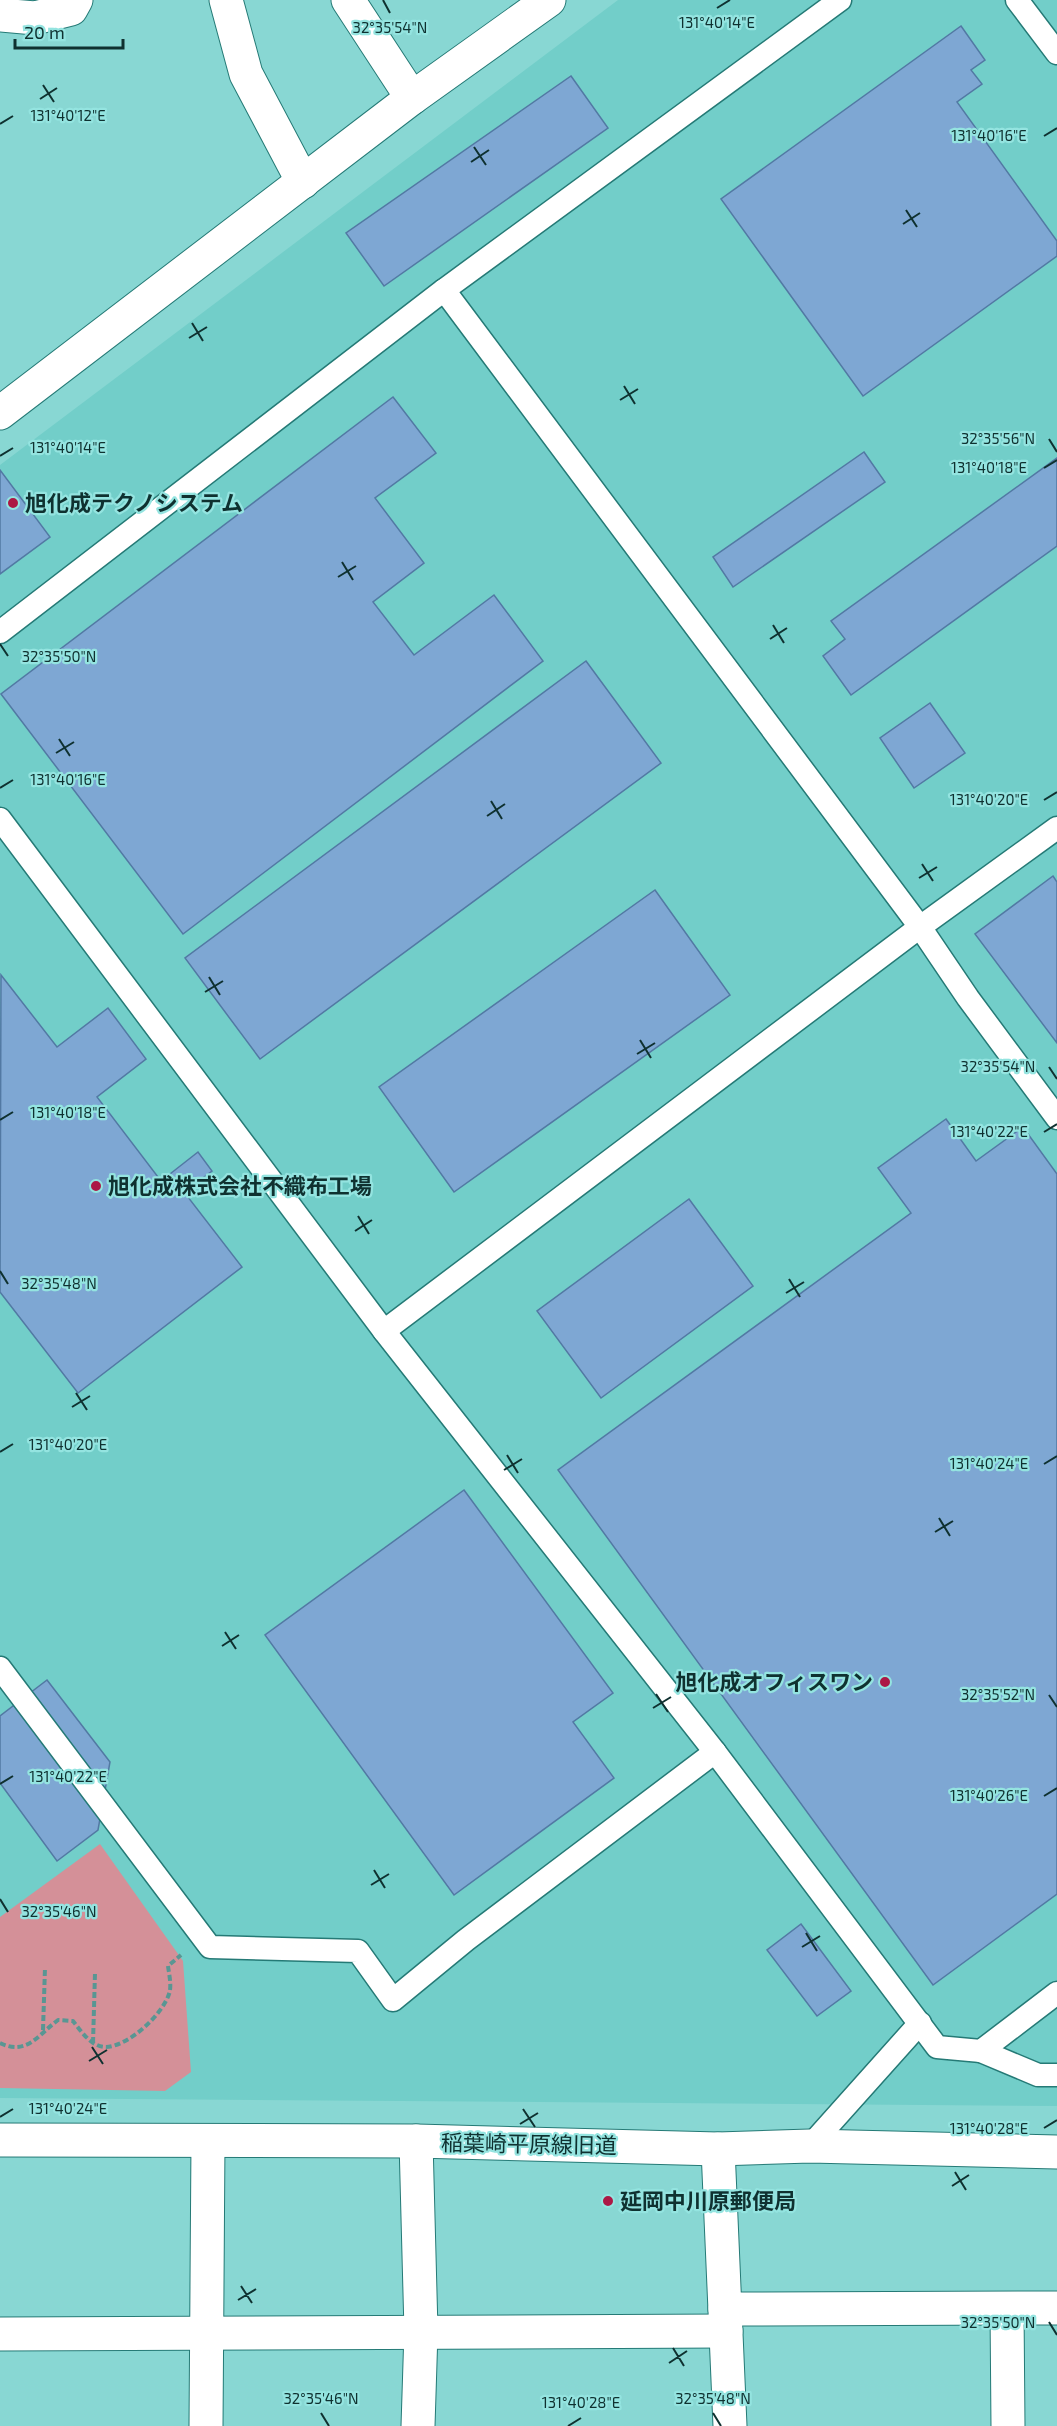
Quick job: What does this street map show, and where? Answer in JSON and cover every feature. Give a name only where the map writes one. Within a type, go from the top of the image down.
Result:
[{"type":"street","points":[[0,15],[35,18],[71,9],[76,0]]},
{"type":"street","points":[[226,0],[246,74],[303,182]]},
{"type":"street","points":[[348,0],[412,98]]},
{"type":"street","points":[[0,413],[412,98],[549,0]]},
{"type":"street","name":"稲葉崎平原線旧道","points":[[0,2140],[416,2141],[718,2148],[810,2146],[1057,2152]]},
{"type":"street","points":[[206,2426],[208,2141]]},
{"type":"street","points":[[416,2141],[421,2331],[418,2426]]},
{"type":"street","points":[[718,2148],[730,2426]]},
{"type":"street","points":[[0,2334],[421,2331],[1057,2308]]},
{"type":"street","points":[[1007,2309],[1008,2426]]},
{"type":"lane","points":[[0,632],[444,290],[840,0]]},
{"type":"lane","points":[[1017,0],[1057,53]]},
{"type":"lane","points":[[444,290],[920,927],[968,998],[1057,1118]]},
{"type":"lane","points":[[0,819],[384,1331],[715,1752],[937,2047],[981,2050],[1038,2075],[1057,2075]]},
{"type":"lane","points":[[384,1331],[920,927],[1057,828]]},
{"type":"lane","points":[[0,1668],[210,1947],[358,1951],[393,2000],[466,1940],[715,1752]]},
{"type":"lane","points":[[981,2050],[1057,1994]]},
{"type":"lane","points":[[810,2146],[920,2023]]},
{"type":"path","points":[[0,2043],[9,2047],[28,2046],[58,2020],[73,2021],[93,2043],[105,2047],[133,2038],[156,2016],[170,1993],[168,1966]]},
{"type":"path","points":[[43,2031],[45,1968]]},
{"type":"path","points":[[93,2043],[95,1973]]},
{"type":"shaded area","points":[[618,0],[1057,0],[1057,2106],[0,2098],[0,465]]},
{"type":"shaded area","points":[[100,1844],[183,1961],[191,2072],[165,2091],[0,2088],[0,1917]]},
{"type":"building","points":[[961,26],[985,60],[971,70],[982,84],[957,102],[1057,241],[1057,256],[863,396],[721,199]]},
{"type":"building","points":[[571,76],[608,128],[384,286],[346,233]]},
{"type":"building","points":[[393,397],[436,453],[375,498],[424,563],[373,602],[414,655],[494,595],[543,661],[183,934],[1,694]]},
{"type":"building","points":[[864,452],[885,482],[733,587],[713,557]]},
{"type":"building","points":[[1057,458],[1057,546],[851,695],[823,656],[845,639],[831,621]]},
{"type":"building","name":"旭化成テクノシステム","points":[[0,470],[50,537],[0,574]]},
{"type":"building","points":[[586,661],[661,763],[260,1059],[185,958]]},
{"type":"building","points":[[930,703],[965,753],[914,788],[880,738]]},
{"type":"building","points":[[1053,876],[1057,882],[1057,1043],[975,934]]},
{"type":"building","points":[[655,890],[730,995],[454,1192],[379,1087]]},
{"type":"building","name":"旭化成株式会社不織布工場","points":[[1,975],[57,1047],[108,1008],[146,1059],[97,1097],[161,1181],[198,1152],[212,1171],[184,1192],[242,1267],[78,1393],[0,1292]]},
{"type":"building","name":"旭化成オフィスワン","points":[[946,1119],[976,1161],[1023,1127],[1057,1174],[1057,1894],[933,1985],[558,1470],[911,1213],[878,1168]]},
{"type":"building","points":[[689,1199],[753,1286],[601,1398],[537,1311]]},
{"type":"building","points":[[464,1490],[613,1693],[573,1722],[614,1778],[454,1895],[265,1635]]},
{"type":"building","points":[[47,1680],[110,1762],[98,1830],[57,1861],[0,1783],[0,1716]]},
{"type":"building","points":[[801,1924],[851,1991],[817,2016],[767,1950]]},
{"type":"place","name":"旭化成テクノシステム","points":[[13,503]]},
{"type":"place","name":"旭化成株式会社不織布工場","points":[[96,1186]]},
{"type":"place","name":"旭化成オフィスワン","points":[[885,1682]]},
{"type":"place","name":"延岡中川原郵便局","points":[[608,2201]]}]
